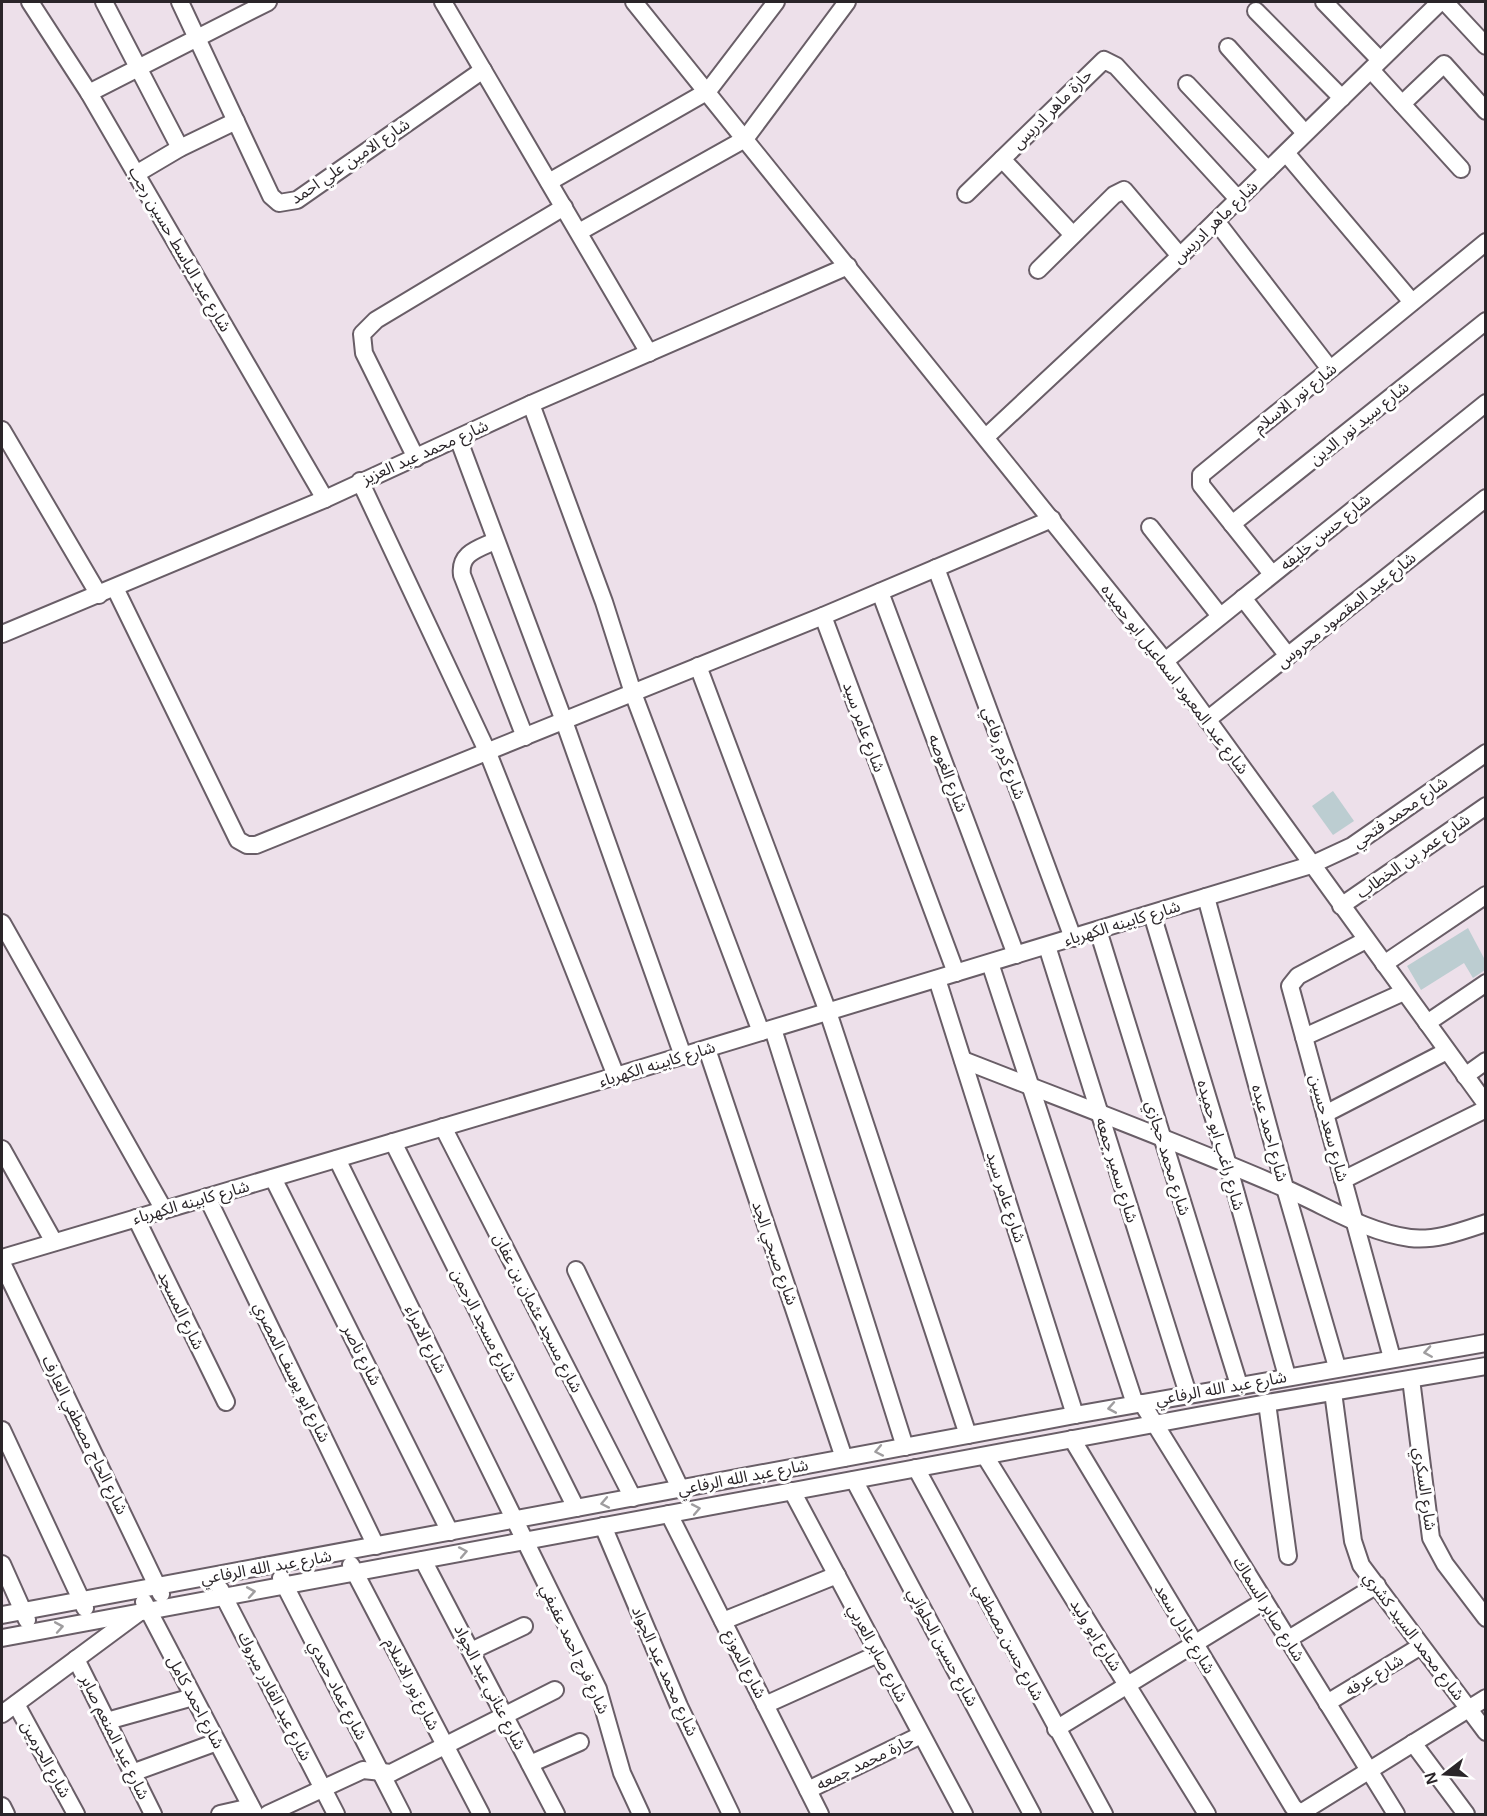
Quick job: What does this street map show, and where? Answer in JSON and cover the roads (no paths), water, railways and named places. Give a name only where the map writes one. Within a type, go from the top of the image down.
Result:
[{"type":"street","name":"شارع عبد الباسط حسين رجب","points":[[30,2],[89,93],[324,499]]},
{"type":"street","points":[[104,2],[180,148]]},
{"type":"street","name":"شارع الامين علي احمد","points":[[180,2],[271,196],[279,203],[287,204],[297,200],[483,70]]},
{"type":"street","points":[[89,93],[268,2]]},
{"type":"street","points":[[443,2],[649,353]]},
{"type":"street","name":"شارع عبد المعبود اسماعيل ابو حميده","points":[[634,2],[1165,661],[1427,1023],[1485,1107]]},
{"type":"street","points":[[549,182],[708,91],[776,2]]},
{"type":"street","points":[[579,232],[745,140],[847,2]]},
{"type":"street","points":[[1324,2],[1375,65],[1402,104],[1461,169]]},
{"type":"street","name":"شارع ماهر ادريس","points":[[986,437],[1180,256],[1440,2]]},
{"type":"street","points":[[1445,2],[1485,46]]},
{"type":"street","points":[[1256,11],[1342,98]]},
{"type":"street","points":[[1228,47],[1305,134]]},
{"type":"street","name":"حارة ماهر ادريس","points":[[966,194],[1099,63],[1109,60],[1238,199]]},
{"type":"street","points":[[1402,104],[1444,64],[1485,111]]},
{"type":"street","points":[[1186,84],[1268,170]]},
{"type":"street","points":[[136,174],[180,148],[236,121]]},
{"type":"street","points":[[1286,153],[1412,302]]},
{"type":"street","points":[[1002,159],[1073,235]]},
{"type":"street","points":[[1038,270],[1114,195],[1124,190],[1180,256]]},
{"type":"street","points":[[416,458],[364,353],[362,334],[376,320],[564,207]]},
{"type":"street","points":[[1216,221],[1330,369]]},
{"type":"street","name":"شارع نور الاسلام","points":[[1272,574],[1201,485],[1201,476],[1485,242]]},
{"type":"street","name":"شارع محمد عبد العزيز","points":[[2,634],[324,499],[531,404],[848,266]]},
{"type":"street","name":"شارع سيد نور الدين","points":[[1232,524],[1485,321]]},
{"type":"street","name":"شارع حسن خليفه","points":[[1165,661],[1485,403]]},
{"type":"street","points":[[531,404],[604,602],[633,693],[767,1030],[905,1446]]},
{"type":"street","points":[[2,430],[107,591],[231,828],[238,840],[247,845],[267,841],[488,753],[823,616],[1052,519]]},
{"type":"street","points":[[458,438],[564,721],[683,1056]]},
{"type":"street","points":[[360,481],[488,753],[616,1076]]},
{"type":"street","name":"شارع عبد المقصود محروس","points":[[1207,720],[1485,498]]},
{"type":"street","points":[[1150,527],[1220,616]]},
{"type":"street","points":[[495,541],[468,554],[463,560],[462,575],[525,737]]},
{"type":"street","name":"شارع كرم رفاعي","points":[[936,568],[1072,938]]},
{"type":"street","name":"شارع الغوصه","points":[[880,592],[1016,955]]},
{"type":"street","points":[[1243,598],[1288,656]]},
{"type":"street","name":"شارع عامر سيد","points":[[823,616],[956,973]]},
{"type":"street","points":[[698,666],[828,1012],[968,1435]]},
{"type":"street","name":"شارع محمد فتحي","points":[[1311,865],[1352,846],[1485,753]]},
{"type":"street","name":"شارع عمر بن الخطاب","points":[[1341,906],[1485,806]]},
{"type":"street","name":"شارع كابينه الكهرباء","points":[[2,1258],[683,1056],[1311,865]]},
{"type":"street","points":[[1384,964],[1485,895]]},
{"type":"street","name":"شارع احمد عبده","points":[[1206,897],[1285,1188],[1337,1367]]},
{"type":"street","name":"شارع راغب ابو حميده","points":[[1152,914],[1228,1165],[1287,1376]]},
{"type":"street","points":[[2,923],[164,1210]]},
{"type":"street","name":"شارع محمد حجازي","points":[[1098,930],[1239,1385]]},
{"type":"street","name":"شارع سعد حسين","points":[[1366,940],[1293,980],[1291,992],[1392,1358]]},
{"type":"street","name":"شارع سمير جمعه","points":[[1047,946],[1188,1394]]},
{"type":"street","name":"شارع صابر السماك","points":[[990,963],[1139,1403],[1155,1424],[1396,1815]]},
{"type":"street","name":"شارع عامر سيد","points":[[937,979],[1075,1414]]},
{"type":"street","points":[[1427,1023],[1485,983]]},
{"type":"street","points":[[1304,1037],[1404,992]]},
{"type":"street","name":"شارع صبحي الجد","points":[[706,1049],[844,1458]]},
{"type":"street","points":[[1325,1114],[1447,1051]]},
{"type":"street","points":[[963,1060],[1285,1188],[1354,1221],[1410,1238],[1429,1238],[1485,1223]]},
{"type":"street","points":[[1465,1076],[1485,1062]]},
{"type":"street","points":[[1343,1180],[1485,1107]]},
{"type":"street","name":"شارع مسجد عثمان بن عفان","points":[[443,1127],[633,1498]]},
{"type":"street","name":"شارع مسجد الرحمن","points":[[393,1142],[576,1508]]},
{"type":"street","points":[[2,1149],[54,1242]]},
{"type":"street","name":"شارع الامراء","points":[[337,1159],[515,1520]]},
{"type":"street","name":"شارع ناصر","points":[[273,1178],[450,1532]]},
{"type":"street","name":"شارع ابو يوسف المصري","points":[[207,1197],[376,1546]]},
{"type":"street","name":"شارع المسجد","points":[[136,1218],[226,1402]]},
{"type":"street","name":"شارع الحاج مصطفي العارف","points":[[2,1263],[167,1607]]},
{"type":"street","points":[[576,1270],[680,1488]]},
{"type":"street","name":"شارع عبد الله الرفاعي","points":[[2,1615],[275,1566],[1075,1414],[1485,1343]]},
{"type":"street","name":"شارع عبد الله الرفاعي","points":[[2,1638],[1268,1403],[1485,1366]]},
{"type":"street","name":"شارع السكري","points":[[1411,1379],[1431,1538],[1445,1564],[1485,1618]]},
{"type":"street","name":"شارع محمد السيد كشري","points":[[1333,1392],[1353,1542],[1361,1564],[1485,1732]]},
{"type":"street","points":[[1268,1403],[1288,1556]]},
{"type":"street","points":[[2,1430],[91,1621]]},
{"type":"street","name":"شارع عادل سعد","points":[[1072,1439],[1194,1645],[1293,1807],[1300,1814]]},
{"type":"street","name":"شارع ابو وليد","points":[[985,1456],[1207,1815]]},
{"type":"street","name":"شارع حسن مصطفي","points":[[916,1468],[1104,1815]]},
{"type":"street","name":"شارع حسين الحلواني","points":[[854,1480],[1032,1815]]},
{"type":"street","name":"شارع صابر العربي","points":[[792,1491],[964,1815]]},
{"type":"street","name":"شارع الموزع","points":[[669,1514],[820,1815]]},
{"type":"street","name":"شارع فرج احمد عفيفي","points":[[515,1520],[598,1689],[622,1773],[641,1815]]},
{"type":"street","name":"شارع محمد عبد الجواد","points":[[603,1526],[679,1706],[731,1815]]},
{"type":"street","name":"شارع نور الاسلام","points":[[345,1552],[482,1815]]},
{"type":"street","name":"شارع عناني عبد الجواد","points":[[423,1560],[556,1815]]},
{"type":"street","points":[[2,1564],[33,1632]]},
{"type":"street","name":"شارع عماد حمدي","points":[[275,1566],[402,1815]]},
{"type":"street","points":[[723,1621],[837,1575]]},
{"type":"street","name":"شارع عبد القادر مبروك","points":[[214,1577],[336,1815]]},
{"type":"street","points":[[1287,1640],[1377,1585]]},
{"type":"street","name":"شارع احمد كامل","points":[[138,1590],[144,1611],[193,1696],[253,1811]]},
{"type":"street","points":[[1056,1729],[1128,1687],[1264,1601]]},
{"type":"street","points":[[2,1714],[144,1611]]},
{"type":"street","points":[[471,1651],[524,1626]]},
{"type":"street","name":"شارع عرفه","points":[[1326,1703],[1421,1646]]},
{"type":"street","points":[[765,1705],[878,1654]]},
{"type":"street","name":"شارع عبد المنعم صابر","points":[[76,1659],[153,1815]]},
{"type":"street","points":[[268,1815],[363,1770],[391,1773],[555,1690]]},
{"type":"street","points":[[107,1721],[193,1696]]},
{"type":"street","points":[[1300,1814],[1485,1698]]},
{"type":"street","name":"شارع الحرمين","points":[[16,1704],[76,1815]]},
{"type":"street","name":"حارة محمد جمعه","points":[[808,1790],[921,1735]]},
{"type":"street","points":[[132,1773],[217,1742]]},
{"type":"street","points":[[530,1764],[580,1742]]},
{"type":"street","points":[[1413,1743],[1466,1815]]},
{"type":"street","points":[[2,1806],[6,1815]]},
{"type":"street","points":[[220,1815],[253,1811]]}]
